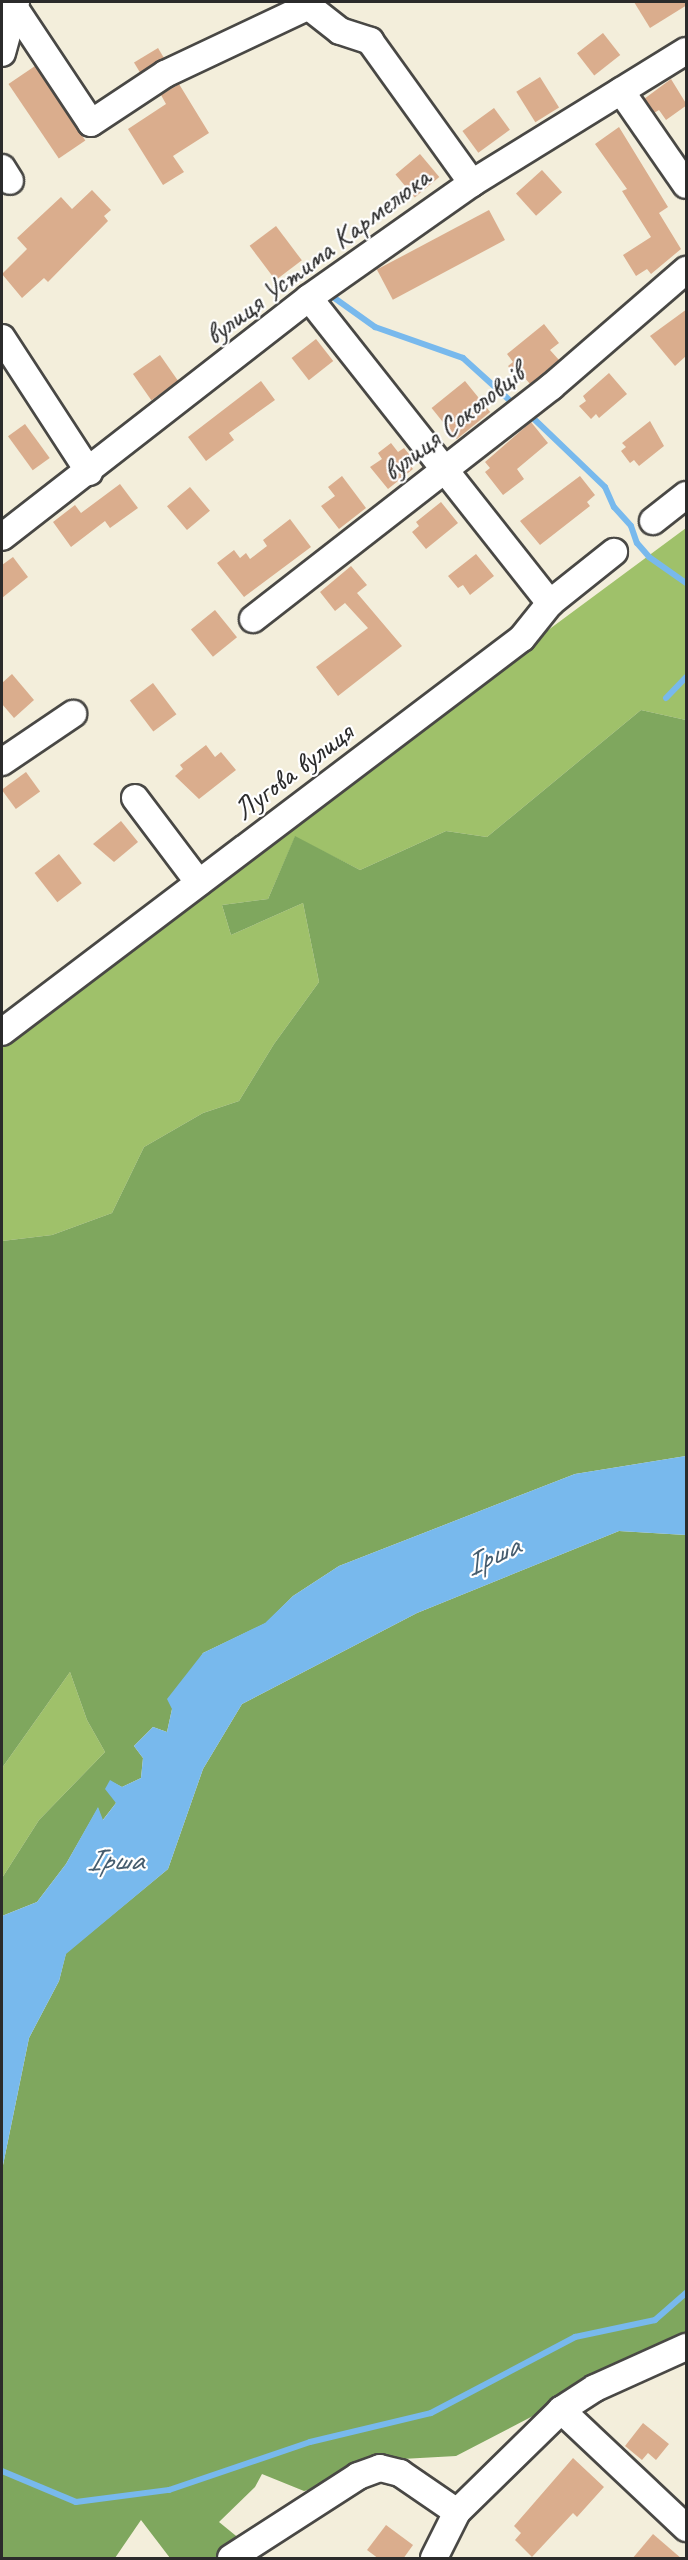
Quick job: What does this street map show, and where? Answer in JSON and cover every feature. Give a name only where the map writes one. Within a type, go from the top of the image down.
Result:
[{"type":"street","points":[[15,4],[91,123],[165,74],[305,4],[340,31],[370,42],[472,183]]},
{"type":"street","points":[[2,52],[15,4]]},
{"type":"street","name":"вулиця Устима Кармелюка","points":[[2,537],[89,472],[309,298],[472,183],[687,51]]},
{"type":"street","points":[[621,92],[687,185]]},
{"type":"street","name":"вулиця Соколовців","points":[[253,619],[551,387],[687,270]]},
{"type":"street","points":[[309,298],[550,603]]},
{"type":"street","points":[[2,338],[89,472]]},
{"type":"street","points":[[653,521],[687,495]]},
{"type":"street","name":"Лугова вулиця","points":[[2,1032],[522,638],[550,603],[614,552]]},
{"type":"street","points":[[2,762],[73,714]]},
{"type":"street","points":[[135,798],[199,883]]},
{"type":"street","points":[[434,2559],[457,2512],[561,2410],[595,2388],[687,2347]]},
{"type":"street","points":[[561,2410],[687,2528]]},
{"type":"street","points":[[231,2559],[358,2476],[380,2468],[400,2473],[457,2512]]},
{"type":"green space","points":[[686,528],[686,720],[641,710],[487,837],[446,831],[360,870],[295,837],[268,899],[222,905],[231,935],[303,903],[319,982],[274,1044],[239,1101],[203,1113],[144,1147],[112,1213],[52,1235],[2,1241],[2,1034]]},
{"type":"green space","points":[[641,710],[686,720],[686,1456],[575,1474],[339,1566],[293,1596],[266,1623],[203,1653],[172,1709],[167,1732],[153,1727],[134,1746],[143,1758],[141,1778],[122,1787],[110,1781],[116,1803],[102,1821],[98,1808],[66,1864],[37,1902],[2,1916],[2,1878],[39,1820],[105,1752],[87,1720],[70,1672],[2,1768],[2,1241],[52,1235],[112,1213],[144,1147],[203,1113],[239,1101],[274,1044],[319,982],[303,903],[231,935],[222,905],[268,899],[295,836],[360,870],[446,831],[487,837]]},
{"type":"green space","points":[[619,1531],[686,1535],[686,2344],[554,2405],[456,2456],[402,2459],[356,2478],[304,2491],[262,2474],[255,2487],[219,2522],[246,2544],[223,2558],[170,2558],[141,2520],[115,2558],[2,2558],[2,2170],[29,2038],[59,1981],[66,1953],[168,1869],[203,1769],[242,1704],[417,1613]]},
{"type":"green space","points":[[70,1672],[87,1720],[105,1752],[39,1820],[2,1878],[2,1768]]},
{"type":"water","name":"Ірша","points":[[686,1456],[686,1535],[619,1531],[417,1613],[242,1704],[203,1769],[168,1869],[66,1954],[59,1981],[29,2038],[2,2170],[2,1916],[37,1902],[66,1864],[98,1807],[103,1820],[116,1803],[105,1789],[110,1780],[122,1787],[141,1778],[143,1758],[134,1746],[153,1727],[167,1732],[172,1709],[167,1699],[203,1653],[265,1623],[293,1596],[339,1566],[575,1474]]},
{"type":"building","points":[[634,2],[687,2],[687,5],[650,28]]},
{"type":"building","points":[[603,33],[620,55],[594,75],[577,53]]},
{"type":"building","points":[[158,48],[164,58],[140,73],[134,62]]},
{"type":"building","points":[[35,66],[85,141],[59,159],[8,84]]},
{"type":"building","points":[[540,77],[559,108],[535,122],[516,92]]},
{"type":"building","points":[[671,79],[687,105],[666,120],[659,110],[654,113],[644,99]]},
{"type":"building","points":[[179,84],[209,133],[173,156],[184,172],[163,185],[128,129],[166,104],[161,95]]},
{"type":"building","points":[[494,108],[510,130],[478,153],[462,131]]},
{"type":"building","points":[[619,127],[668,207],[659,213],[681,249],[651,274],[647,269],[636,276],[623,255],[651,237],[622,191],[627,189],[595,144]]},
{"type":"building","points":[[420,154],[439,177],[415,198],[395,175]]},
{"type":"building","points":[[542,170],[562,192],[536,216],[516,193]]},
{"type":"building","points":[[92,190],[111,210],[104,216],[108,221],[48,282],[44,278],[22,298],[2,274],[27,249],[17,238],[61,197],[72,209]]},
{"type":"building","points":[[489,210],[505,240],[393,300],[377,270]]},
{"type":"building","points":[[276,226],[302,260],[276,280],[250,246]]},
{"type":"building","points":[[687,309],[686,356],[675,366],[650,336]]},
{"type":"building","points":[[544,324],[559,343],[550,350],[559,360],[530,384],[525,378],[520,382],[508,366],[513,362],[507,354]]},
{"type":"building","points":[[316,339],[333,361],[309,380],[292,358]]},
{"type":"building","points":[[160,355],[178,381],[151,400],[133,374]]},
{"type":"building","points":[[609,373],[627,394],[599,418],[596,414],[591,419],[579,406],[586,401],[583,396]]},
{"type":"building","points":[[261,381],[275,400],[229,433],[234,440],[206,461],[188,437]]},
{"type":"building","points":[[465,381],[490,412],[457,439],[432,408]]},
{"type":"building","points":[[650,421],[664,446],[639,466],[634,460],[630,463],[621,451],[626,447],[622,443]]},
{"type":"building","points":[[531,422],[548,443],[517,469],[524,479],[503,495],[485,472],[490,468],[485,462]]},
{"type":"building","points":[[25,424],[50,458],[33,470],[8,436]]},
{"type":"building","points":[[391,443],[398,452],[404,448],[413,459],[408,463],[413,469],[388,489],[370,467],[382,459],[378,453]]},
{"type":"building","points":[[342,476],[366,508],[339,529],[321,506],[335,496],[328,487]]},
{"type":"building","points":[[580,476],[595,495],[587,502],[590,506],[540,545],[520,521]]},
{"type":"building","points":[[120,484],[138,508],[110,528],[105,521],[71,547],[53,522],[75,505],[81,513]]},
{"type":"building","points":[[190,487],[210,511],[187,530],[167,506]]},
{"type":"building","points":[[441,502],[458,523],[426,549],[412,532],[419,526],[416,522]]},
{"type":"building","points":[[290,519],[311,547],[244,597],[217,563],[234,550],[240,558],[246,553],[250,559],[267,546],[263,540]]},
{"type":"building","points":[[476,554],[494,576],[470,595],[463,585],[458,588],[448,576]]},
{"type":"building","points":[[13,557],[28,577],[2,598],[2,565]]},
{"type":"building","points":[[351,566],[367,585],[357,593],[402,646],[338,696],[316,667],[368,628],[345,603],[335,611],[320,592]]},
{"type":"building","points":[[215,610],[237,637],[213,657],[191,630]]},
{"type":"building","points":[[12,674],[34,700],[14,718],[2,704],[2,683]]},
{"type":"building","points":[[153,683],[176,714],[153,732],[130,700]]},
{"type":"building","points":[[206,745],[215,757],[221,752],[236,770],[199,799],[175,776],[183,769],[180,765]]},
{"type":"building","points":[[26,772],[40,791],[16,809],[2,789]]},
{"type":"building","points":[[121,821],[138,842],[114,862],[93,844]]},
{"type":"building","points":[[59,854],[82,883],[57,902],[35,873]]},
{"type":"building","points":[[643,2423],[669,2444],[656,2460],[648,2453],[642,2460],[625,2446]]},
{"type":"building","points":[[573,2458],[604,2487],[577,2517],[573,2513],[532,2557],[515,2540],[521,2533],[514,2526]]},
{"type":"building","points":[[386,2525],[413,2545],[403,2559],[379,2559],[367,2550]]},
{"type":"building","points":[[653,2534],[682,2559],[632,2559]]},
{"type":"waterway","points":[[333,297],[375,327],[463,358],[516,406]]},
{"type":"waterway","points":[[532,417],[605,487],[614,507],[631,526],[637,543],[649,557],[686,583]]},
{"type":"waterway","points":[[666,698],[686,677]]},
{"type":"waterway","points":[[2,2471],[76,2502],[169,2490],[310,2442],[431,2413],[575,2337],[655,2320],[686,2293]]}]
